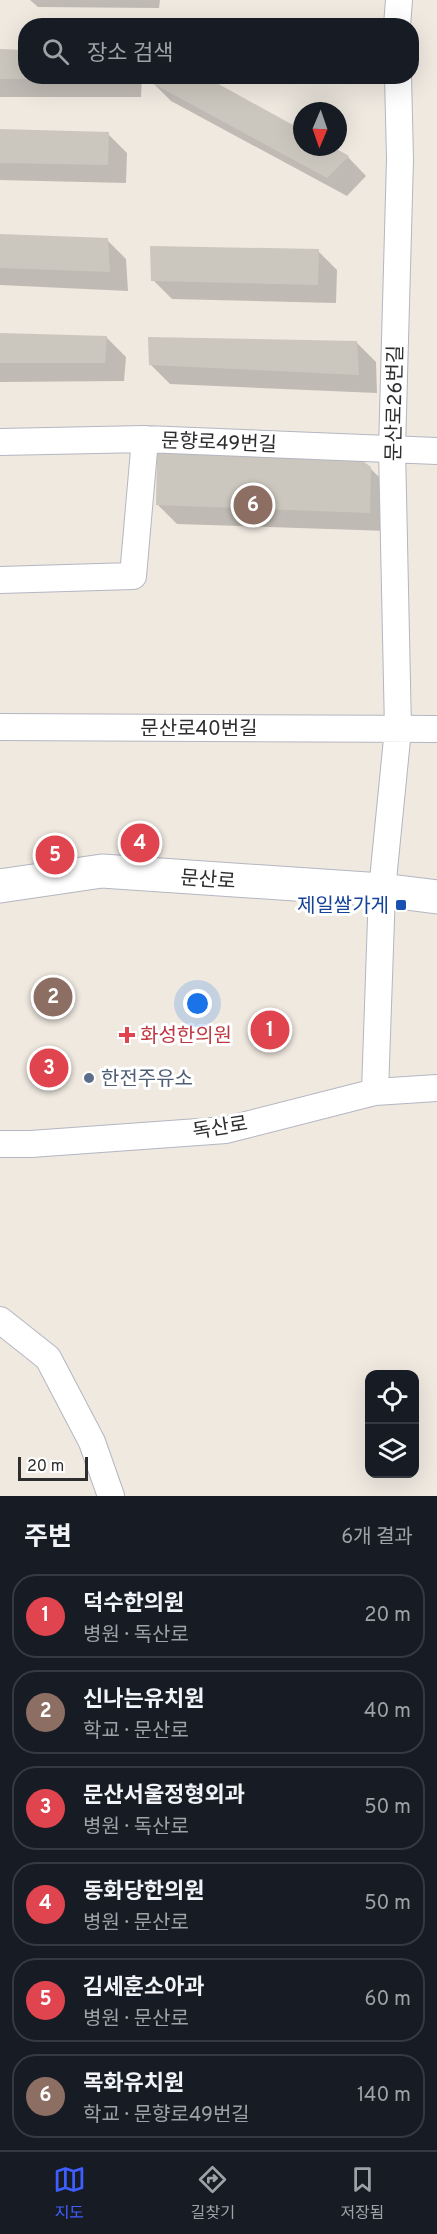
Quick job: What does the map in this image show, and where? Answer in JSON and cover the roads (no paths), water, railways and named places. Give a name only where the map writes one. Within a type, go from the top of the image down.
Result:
[{"type":"main road","name":"문산로","points":[[0,886],[102,871],[382,890],[437,897]]},
{"type":"street","points":[[398,18],[399,0]]},
{"type":"street","name":"문산로26번길","points":[[382,890],[398,729],[392,449],[400,159],[398,84]]},
{"type":"street","points":[[0,580],[133,576],[146,439]]},
{"type":"street","name":"문향로49번길","points":[[0,442],[146,439],[437,452]]},
{"type":"street","name":"문산로40번길","points":[[0,727],[398,729]]},
{"type":"street","points":[[398,729],[437,729]]},
{"type":"street","points":[[375,1092],[382,890]]},
{"type":"street","name":"독산로","points":[[0,1144],[226,1130],[375,1092],[437,1088]]},
{"type":"street","points":[[0,1320],[48,1358],[92,1442],[111,1496]]},
{"type":"place","name":"목화유치원","points":[[253,505]]},
{"type":"place","name":"동화당한의원","points":[[140,843]]},
{"type":"place","name":"김세훈소아과","points":[[55,855]]},
{"type":"place","name":"제일쌀가게","points":[[401,905]]},
{"type":"place","name":"신나는유치원","points":[[53,997]]},
{"type":"place","name":"덕수한의원","points":[[270,1030]]},
{"type":"place","name":"화성한의원","points":[[127,1035]]},
{"type":"place","name":"문산서울정형외과","points":[[49,1068]]},
{"type":"place","name":"한전주유소","points":[[89,1078]]}]
